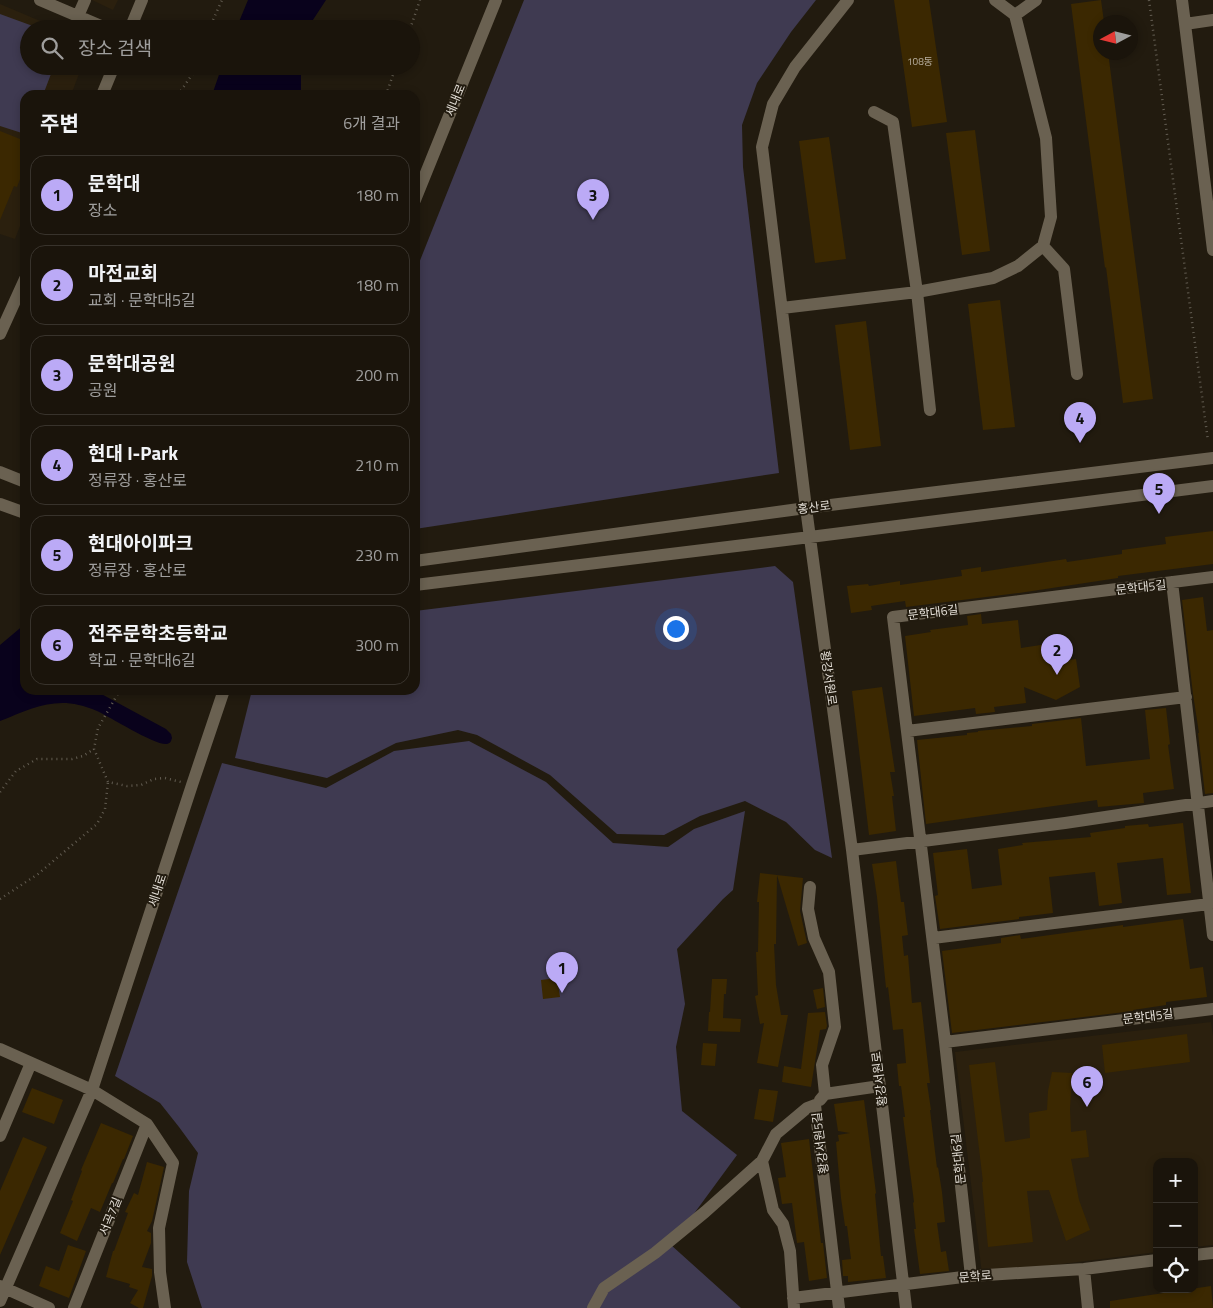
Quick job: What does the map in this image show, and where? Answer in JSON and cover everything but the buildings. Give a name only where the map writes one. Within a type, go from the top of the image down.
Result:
[{"type":"street","points":[[40,0],[87,20]]},
{"type":"street","points":[[78,16],[85,0]]},
{"type":"street","points":[[134,20],[142,0]]},
{"type":"street","name":"세내로","points":[[420,188],[496,0]]},
{"type":"street","name":"황강서원로","points":[[848,0],[795,66],[773,104],[762,147],[806,508],[852,850],[906,1308]]},
{"type":"street","points":[[782,308],[917,292],[993,278],[1018,266],[1042,246],[1051,217],[1046,138],[1015,15],[995,0]]},
{"type":"street","points":[[1015,15],[1036,0]]},
{"type":"street","points":[[1182,0],[1213,250]]},
{"type":"street","points":[[1185,24],[1213,20]]},
{"type":"street","points":[[104,90],[110,75]]},
{"type":"street","points":[[874,112],[893,122],[917,292],[930,410]]},
{"type":"street","points":[[1042,246],[1064,269],[1077,374]]},
{"type":"street","points":[[0,334],[20,290]]},
{"type":"street","name":"홍산로","points":[[420,560],[806,508],[1213,458]]},
{"type":"street","points":[[0,472],[20,480]]},
{"type":"street","points":[[420,584],[1213,486]]},
{"type":"street","points":[[0,504],[20,512]]},
{"type":"street","points":[[1172,582],[1213,577]]},
{"type":"street","name":"문학대5길","points":[[1027,600],[1172,582],[1213,935]]},
{"type":"street","name":"문학대6길","points":[[971,1276],[946,1042],[893,617],[1027,600]]},
{"type":"street","name":"세내로","points":[[0,1301],[3,1287],[92,1090],[222,695]]},
{"type":"street","points":[[907,731],[1186,697]]},
{"type":"street","points":[[852,850],[1065,823],[1213,801]]},
{"type":"street","points":[[810,887],[808,909],[814,938],[829,972],[835,1027],[822,1065],[825,1094]]},
{"type":"street","points":[[933,938],[1209,904]]},
{"type":"street","name":"문학대5길","points":[[946,1042],[1213,1009]]},
{"type":"street","points":[[0,1048],[92,1090],[147,1124],[173,1162],[159,1228],[160,1272],[165,1308]]},
{"type":"street","points":[[1,1130],[32,1063]]},
{"type":"street","points":[[815,1105],[825,1094],[880,1086]]},
{"type":"street","name":"황강서원5길","points":[[762,1161],[776,1134],[807,1108],[815,1105],[840,1308]]},
{"type":"street","name":"서곡7길","points":[[74,1308],[147,1124]]},
{"type":"street","points":[[593,1308],[604,1288],[662,1247],[705,1212],[762,1161],[773,1210],[783,1224],[790,1251],[794,1303]]},
{"type":"street","points":[[1198,1255],[1213,1253]]},
{"type":"street","name":"문학로","points":[[794,1303],[838,1293],[903,1284],[971,1276],[1084,1269],[1153,1260]]},
{"type":"street","points":[[1084,1269],[1088,1308]]},
{"type":"street","points":[[3,1287],[49,1308]]},
{"type":"path","points":[[213,20],[222,0]]},
{"type":"path","points":[[413,20],[420,0]]},
{"type":"path","points":[[1148,0],[1208,441]]},
{"type":"path","points":[[181,90],[192,75]]},
{"type":"path","points":[[388,90],[393,75]]},
{"type":"path","points":[[0,899],[38,874],[97,824],[105,809],[108,782],[94,750],[98,728],[116,695]]},
{"type":"path","points":[[0,792],[16,771],[37,759],[72,759],[94,750]]},
{"type":"path","points":[[108,782],[127,786],[141,785],[154,779],[165,778],[192,785]]},
{"type":"shaded area","points":[[92,0],[118,0],[113,10]]},
{"type":"shaded area","points":[[248,0],[326,0],[313,20],[240,20]]},
{"type":"shaded area","points":[[524,0],[816,0],[791,32],[757,83],[742,125],[743,167],[779,473],[420,528],[420,260]]},
{"type":"shaded area","points":[[0,4],[38,20],[20,20],[20,75],[79,75],[73,90],[20,90],[20,226],[15,239],[0,234]]},
{"type":"shaded area","points":[[0,14],[20,21],[20,75],[51,75],[45,90],[20,90],[20,132],[0,126]]},
{"type":"shaded area","points":[[219,75],[301,75],[301,90],[214,90]]},
{"type":"shaded area","points":[[775,566],[793,582],[832,858],[815,850],[786,822],[745,801],[700,816],[664,835],[617,834],[550,775],[477,735],[458,730],[396,743],[327,778],[235,758],[251,695],[420,695],[420,610]]},
{"type":"shaded area","points":[[20,628],[20,695],[103,695],[166,729],[171,734],[170,742],[167,744],[153,741],[97,711],[71,703],[47,704],[0,721],[0,645]]},
{"type":"shaded area","points":[[469,741],[546,782],[613,843],[668,847],[694,829],[745,811],[733,890],[677,949],[685,1004],[676,1047],[682,1111],[737,1155],[671,1245],[741,1308],[202,1308],[187,1262],[189,1191],[198,1153],[160,1103],[115,1076],[222,763],[326,788],[394,751]]},
{"type":"shaded area","points":[[1211,1022],[1213,1036],[1213,1245],[1198,1247],[1198,1158],[1153,1158],[1153,1253],[982,1274],[955,1052]]},
{"type":"place","name":"문학대공원","points":[[593,220]]},
{"type":"place","name":"현대 I-Park","points":[[1080,443]]},
{"type":"place","name":"현대아이파크","points":[[1159,514]]},
{"type":"place","name":"마전교회","points":[[1057,675]]},
{"type":"place","name":"문학대","points":[[562,993]]},
{"type":"place","name":"전주문학초등학교","points":[[1087,1107]]}]
